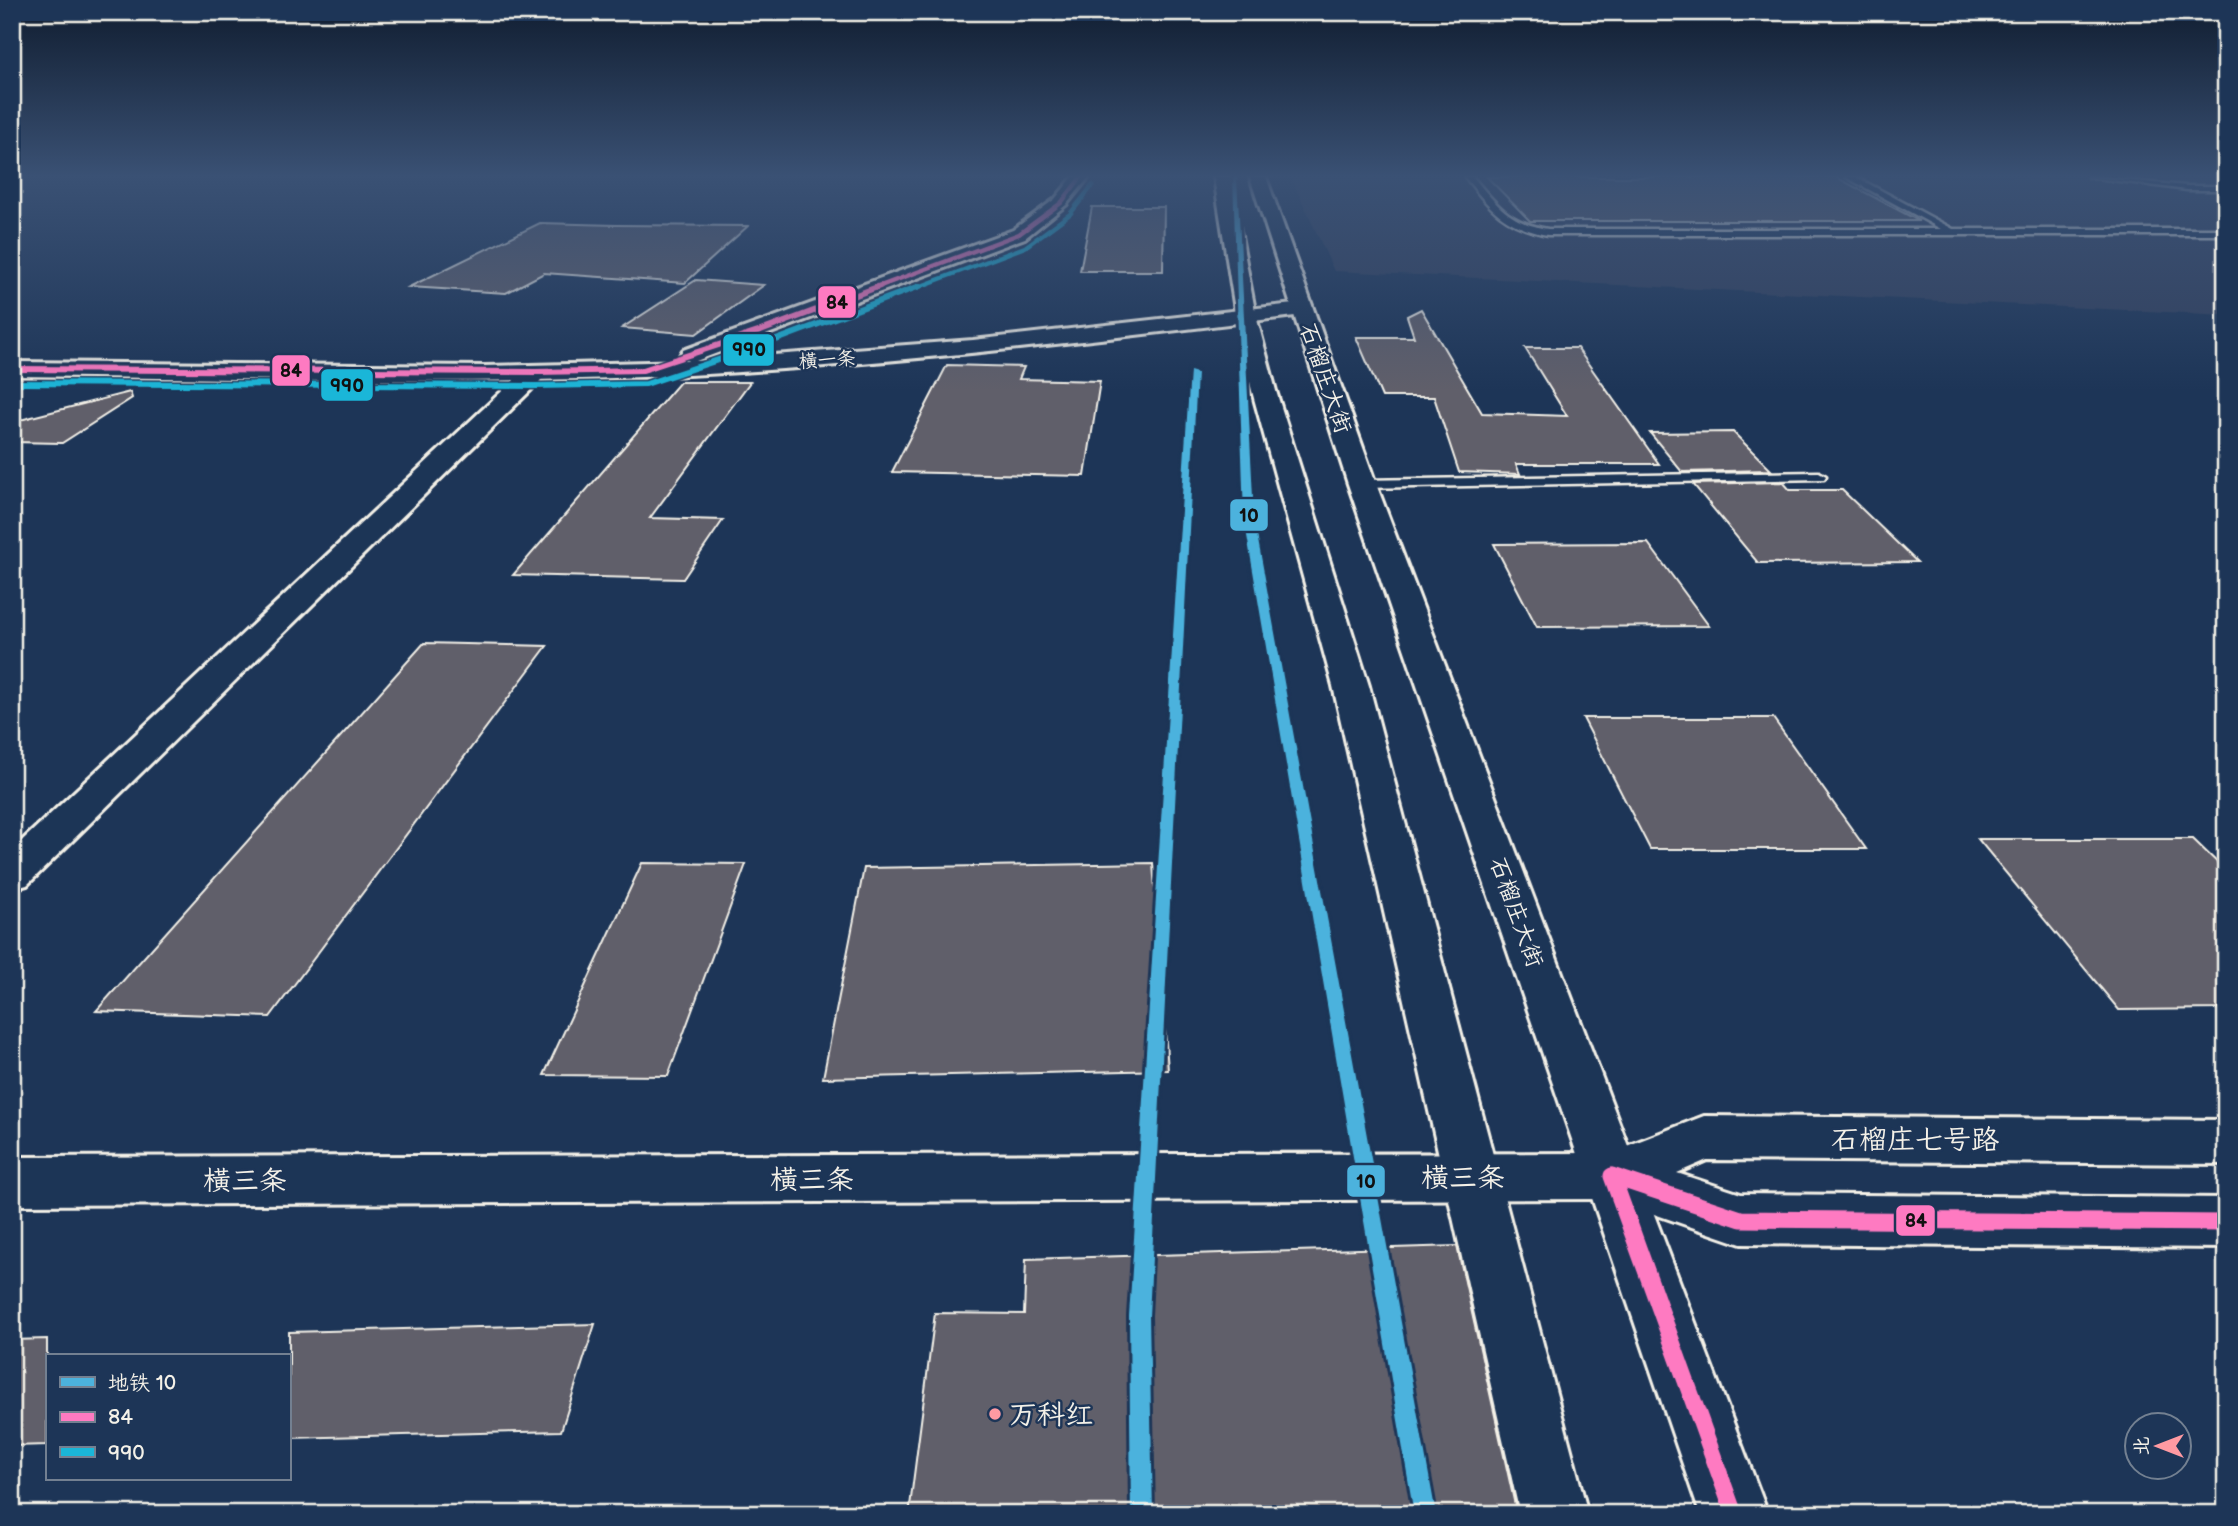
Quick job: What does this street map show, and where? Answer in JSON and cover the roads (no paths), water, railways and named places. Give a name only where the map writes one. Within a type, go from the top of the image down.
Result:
[{"type":"main road","points":[[643,370],[747,336],[981,248]]},
{"type":"main road","points":[[1234,248],[1246,316],[1264,391],[1351,686],[1555,1514]]},
{"type":"main road","name":"石榴庄大街","points":[[1282,248],[1362,484],[1734,1514]]},
{"type":"main road","name":"横一条","points":[[12,369],[536,372],[643,370],[972,348],[1303,309]]},
{"type":"main road","points":[[12,875],[536,372]]},
{"type":"main road","name":"石榴庄七号路","points":[[1612,1177],[1704,1138],[2226,1142]]},
{"type":"main road","points":[[1612,1177],[1741,1219],[2226,1223]]},
{"type":"main road","name":"横三条","points":[[12,1181],[1612,1177]]},
{"type":"lane","points":[[1362,484],[1819,476]]},
{"type":"metro line","name":"10","points":[[1238,248],[1249,518],[1425,1514]]},
{"type":"metro line","name":"10","points":[[1142,1514],[1139,1316],[1193,373]]},
{"type":"place","name":"万科红","points":[[995,1414]]}]
